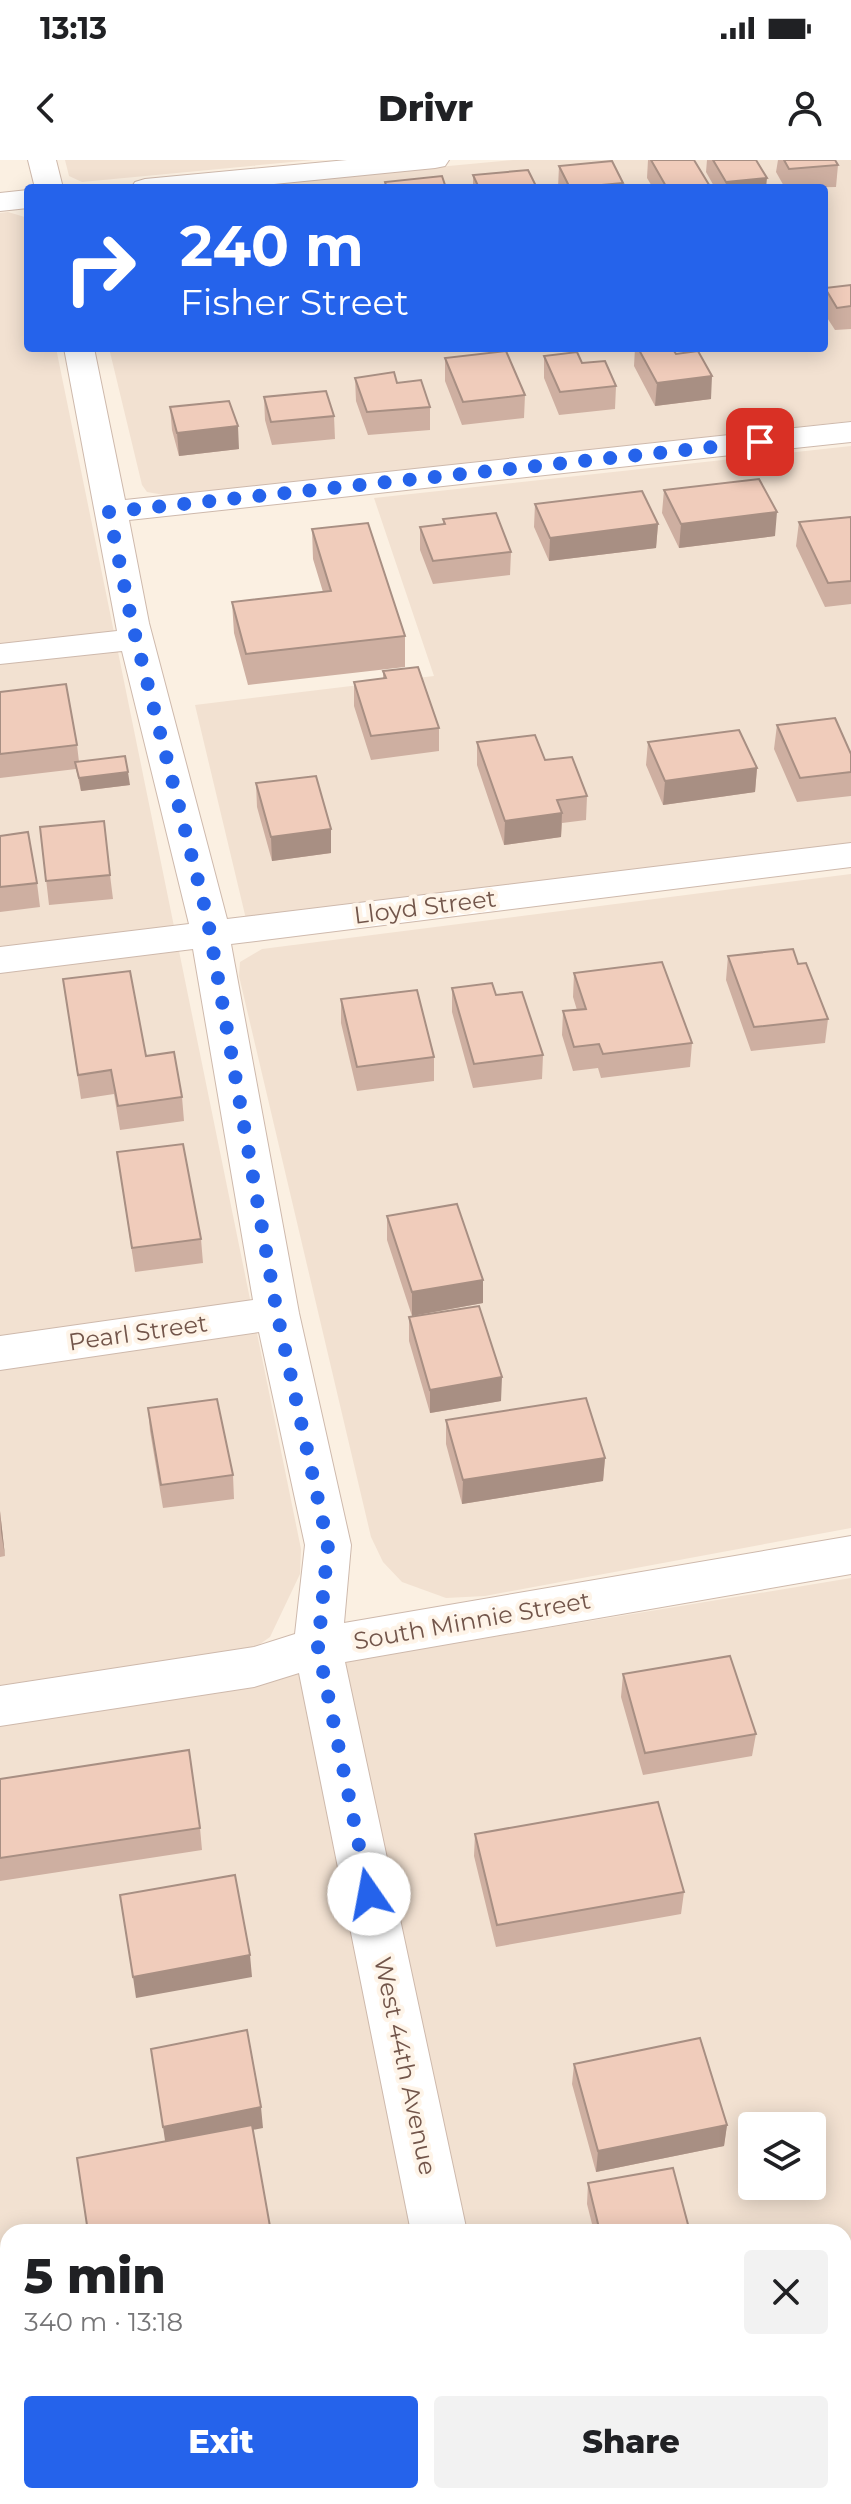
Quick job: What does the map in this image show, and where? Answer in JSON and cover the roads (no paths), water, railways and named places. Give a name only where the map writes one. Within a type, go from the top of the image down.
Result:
[{"type":"street","points":[[42,160],[48,184]]},
{"type":"street","points":[[186,184],[435,160]]},
{"type":"street","points":[[0,202],[24,199]]},
{"type":"street","name":"West 44th Avenue","points":[[80,352],[109,512],[137,639],[210,933],[277,1313],[328,1545],[318,1647],[437,2224]]},
{"type":"street","points":[[109,512],[851,432]]},
{"type":"street","points":[[0,654],[137,639]]},
{"type":"street","name":"Lloyd Street","points":[[0,960],[851,855]]},
{"type":"street","name":"Pearl Street","points":[[0,1353],[277,1313]]},
{"type":"street","name":"South Minnie Street","points":[[0,1706],[254,1667],[318,1647],[851,1555]]}]
